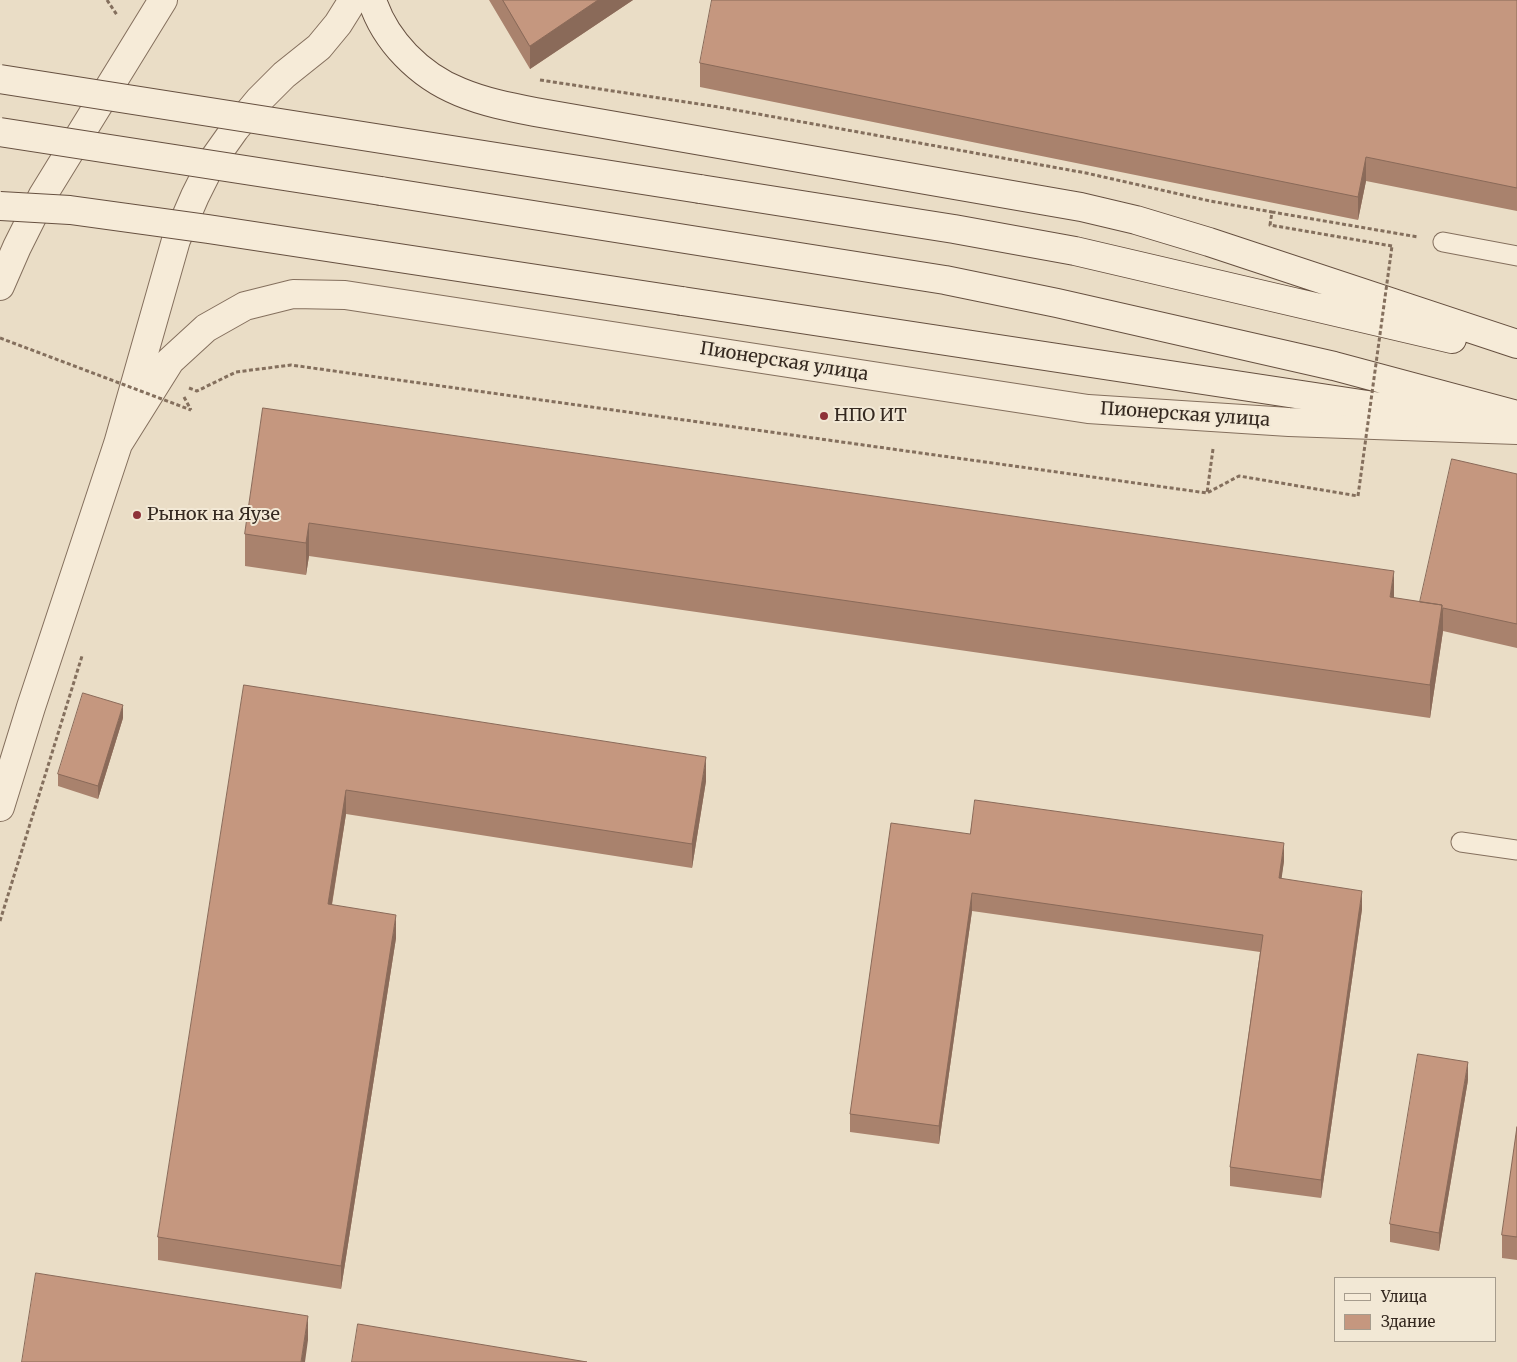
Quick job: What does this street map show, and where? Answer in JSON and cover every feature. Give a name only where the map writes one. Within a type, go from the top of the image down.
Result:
[{"type":"main road","points":[[0,286],[43,195],[163,0]]},
{"type":"main road","points":[[0,808],[31,707],[118,444],[176,240],[195,196],[234,128],[284,75],[319,47],[338,24],[353,0]]},
{"type":"main road","points":[[372,0],[391,38],[408,58],[435,79],[451,88],[494,104],[1081,207],[1136,220],[1209,242],[1517,344]]},
{"type":"main road","points":[[0,79],[954,229],[1075,251],[1517,354]]},
{"type":"main road","points":[[0,132],[945,280],[1057,303],[1334,366],[1517,415]]},
{"type":"main road","name":"Пионерская улица","points":[[0,206],[70,210],[120,217],[1517,429]]},
{"type":"main road","name":"Пионерская улица","points":[[118,444],[170,361],[206,328],[245,306],[293,294],[345,295],[1088,409],[1289,422],[1517,429]]},
{"type":"main road","points":[[0,733],[6,730],[31,707]]},
{"type":"lane","points":[[1443,242],[1517,256]]},
{"type":"lane","points":[[1461,842],[1517,850]]},
{"type":"path","points":[[107,0],[116,15]]},
{"type":"path","points":[[535,79],[719,106],[1086,173],[1210,201],[1443,242]]},
{"type":"path","points":[[183,386],[197,391],[236,372],[291,365],[1207,493],[1239,476],[1358,496],[1392,246],[1270,225],[1272,212]]},
{"type":"path","points":[[0,338],[191,410]]},
{"type":"path","points":[[164,410],[168,401]]},
{"type":"path","points":[[1207,493],[1213,449]]},
{"type":"path","points":[[0,921],[83,655]]},
{"type":"building","points":[[503,0],[598,0],[530,46]]},
{"type":"building","points":[[712,0],[1517,0],[1517,188],[1366,157],[1358,197],[700,63]]},
{"type":"building","points":[[263,408],[1394,571],[1390,597],[1442,605],[1430,685],[309,523],[306,543],[245,534]]},
{"type":"building","points":[[1452,459],[1517,474],[1517,624],[1443,608],[1442,615],[1442,605],[1420,602]]},
{"type":"building","points":[[244,685],[706,757],[692,844],[346,790],[328,904],[396,915],[341,1266],[158,1237]]},
{"type":"building","points":[[83,693],[123,705],[98,786],[58,774]]},
{"type":"building","points":[[975,800],[1284,843],[1279,878],[1362,891],[1321,1180],[1230,1167],[1263,935],[972,893],[939,1126],[850,1114],[891,823],[970,834]]},
{"type":"building","points":[[1418,1054],[1468,1062],[1439,1233],[1390,1224]]},
{"type":"building","points":[[1517,1127],[1517,1237],[1502,1235]]},
{"type":"building","points":[[36,1273],[308,1316],[301,1362],[22,1362]]},
{"type":"building","points":[[358,1324],[587,1362],[352,1362]]},
{"type":"place","name":"НПО ИТ","points":[[824,416]]},
{"type":"place","name":"Рынок на Яузе","points":[[137,515]]}]
